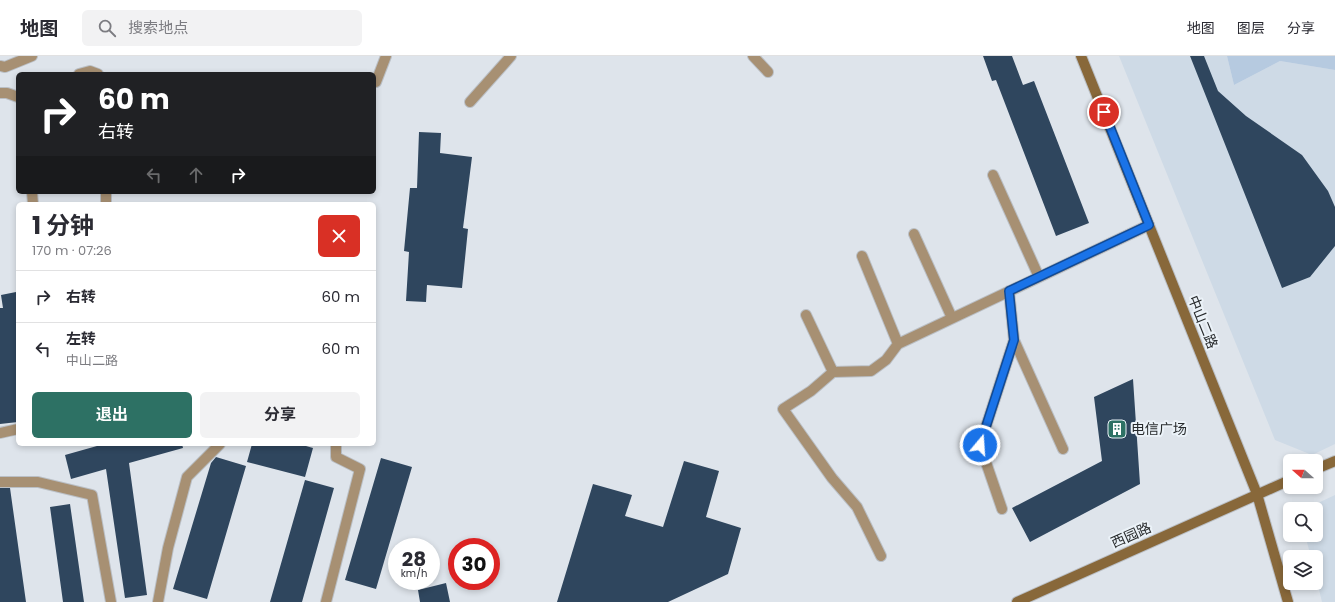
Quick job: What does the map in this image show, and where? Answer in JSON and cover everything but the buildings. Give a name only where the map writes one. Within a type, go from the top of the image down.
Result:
[{"type":"main road","name":"中山二路","points":[[1081,56],[1257,494],[1288,602]]},
{"type":"main road","points":[[1323,466],[1335,460]]},
{"type":"main road","name":"西园路","points":[[1017,602],[1283,483]]},
{"type":"street","points":[[0,66],[5,67],[32,56]]},
{"type":"street","points":[[376,82],[386,56]]},
{"type":"street","points":[[470,102],[511,56]]},
{"type":"street","points":[[753,56],[768,72]]},
{"type":"street","points":[[0,93],[7,92],[16,96]]},
{"type":"street","points":[[993,175],[1039,277]]},
{"type":"street","points":[[880,556],[857,507],[832,478],[783,409],[811,391],[832,372],[871,371],[886,360],[898,344],[1149,225]]},
{"type":"street","points":[[914,234],[952,318]]},
{"type":"street","points":[[862,256],[898,344]]},
{"type":"street","points":[[1009,291],[1014,340],[1063,449]]},
{"type":"street","points":[[806,315],[832,372]]},
{"type":"street","points":[[1002,509],[980,445],[1014,340]]},
{"type":"street","points":[[0,433],[16,429]]},
{"type":"street","points":[[158,602],[168,548],[187,477],[218,446]]},
{"type":"street","points":[[326,602],[360,469],[336,457],[336,446]]},
{"type":"street","points":[[0,482],[38,482],[92,496],[111,602]]},
{"type":"shaded area","points":[[1119,56],[1227,56],[1234,85],[1280,61],[1335,70],[1335,444],[1314,454],[1310,454],[1275,440]]},
{"type":"shaded area","points":[[1227,56],[1335,56],[1335,70],[1280,61],[1234,85]]},
{"type":"shaded area","points":[[1335,495],[1335,602],[1322,602],[1319,590],[1323,590],[1323,550],[1309,550],[1307,542],[1323,542],[1323,502],[1320,502]]},
{"type":"place","name":"电信广场","points":[[1117,429]]},
{"type":"route","points":[[980,445],[1014,340],[1009,291],[1149,225],[1104,112]]}]
